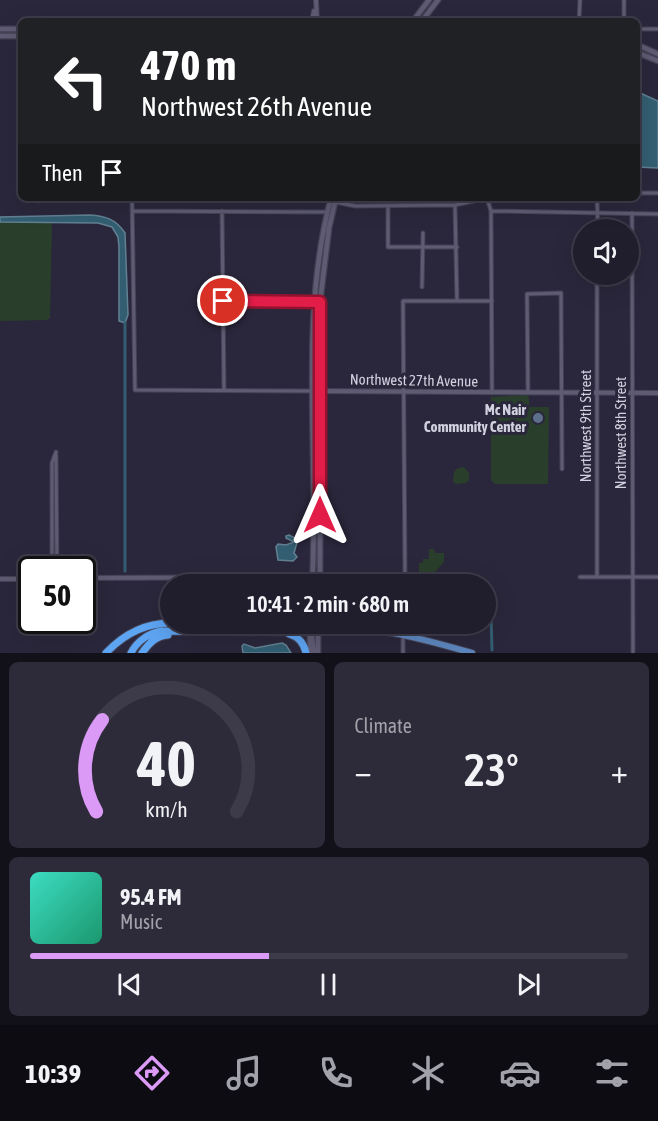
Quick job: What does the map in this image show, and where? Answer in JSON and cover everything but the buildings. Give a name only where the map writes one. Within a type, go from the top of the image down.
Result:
[{"type":"highway","points":[[106,653],[131,633],[160,624]]},
{"type":"highway","points":[[129,653],[133,642],[154,628],[160,628]]},
{"type":"highway","points":[[129,653],[141,641],[160,632]]},
{"type":"highway","points":[[142,653],[147,645],[165,635],[217,634]]},
{"type":"highway","points":[[290,634],[300,640],[312,653]]},
{"type":"main road","points":[[415,18],[429,0]]},
{"type":"main road","points":[[424,18],[438,0]]},
{"type":"main road","points":[[0,29],[18,29]]},
{"type":"main road","points":[[0,36],[18,36]]},
{"type":"main road","points":[[640,46],[658,54]]},
{"type":"main road","points":[[640,54],[658,61]]},
{"type":"main road","points":[[320,574],[320,506],[315,468],[317,274],[327,212],[332,201]]},
{"type":"main road","points":[[317,302],[333,201]]},
{"type":"main road","points":[[327,212],[327,240]]},
{"type":"main road","points":[[312,574],[317,485],[316,391]]},
{"type":"main road","points":[[312,653],[314,634]]},
{"type":"main road","points":[[403,635],[472,653]]},
{"type":"street","points":[[579,18],[580,0]]},
{"type":"street","points":[[624,0],[624,18]]},
{"type":"street","points":[[314,18],[316,2]]},
{"type":"street","points":[[640,29],[658,29]]},
{"type":"street","points":[[640,193],[658,193]]},
{"type":"street","points":[[132,201],[132,211],[327,212]]},
{"type":"street","points":[[337,201],[355,206],[420,206],[455,205],[473,201]]},
{"type":"street","points":[[420,201],[420,206]]},
{"type":"street","points":[[488,201],[491,211],[492,393]]},
{"type":"street","points":[[597,201],[598,219]]},
{"type":"street","points":[[455,205],[457,301]]},
{"type":"street","points":[[388,206],[388,247],[457,247]]},
{"type":"street","name":"Northwest 27th Avenue","points":[[132,211],[135,390],[658,393]]},
{"type":"street","points":[[222,211],[224,391]]},
{"type":"street","points":[[491,211],[658,213]]},
{"type":"street","name":"Northwest 8th Street","points":[[632,213],[633,653]]},
{"type":"street","points":[[422,287],[423,233]]},
{"type":"street","name":"Northwest 9th Street","points":[[597,285],[597,577]]},
{"type":"street","points":[[528,393],[527,294],[561,293],[562,469]]},
{"type":"street","points":[[223,301],[317,302]]},
{"type":"street","points":[[405,573],[403,302],[492,301]]},
{"type":"street","points":[[52,556],[52,463],[56,452],[57,556]]},
{"type":"street","points":[[580,577],[658,577]]},
{"type":"street","points":[[96,579],[160,578]]},
{"type":"street","points":[[0,579],[18,579]]},
{"type":"street","points":[[403,635],[403,653]]},
{"type":"green space","points":[[0,222],[52,222],[50,318],[47,320],[0,321]]},
{"type":"green space","points":[[526,395],[529,398],[529,407],[549,407],[548,484],[495,484],[491,480],[491,397]]},
{"type":"green space","points":[[464,467],[469,473],[469,480],[466,483],[455,484],[454,472]]},
{"type":"green space","points":[[429,549],[434,549],[435,553],[444,553],[444,562],[435,572],[419,574],[419,563],[423,563],[423,559],[429,559]]},
{"type":"water","points":[[640,93],[658,101],[658,168],[640,167]]},
{"type":"water","points":[[90,215],[110,219],[118,224],[125,233],[128,315],[125,323],[119,321],[119,247],[118,237],[112,227],[98,223],[0,222],[0,217]]},
{"type":"water","points":[[289,535],[295,538],[297,536],[294,553],[297,557],[293,561],[278,560],[276,547],[278,544],[286,545],[294,542],[286,538]]},
{"type":"water","points":[[282,643],[291,653],[243,653],[244,644],[255,648]]},
{"type":"waterway","points":[[125,323],[125,571]]},
{"type":"waterway","points":[[492,634],[492,650]]},
{"type":"place","name":"Mc Nair Community Center","points":[[538,418]]},
{"type":"route","points":[[223,301],[320,302],[320,515]]}]
